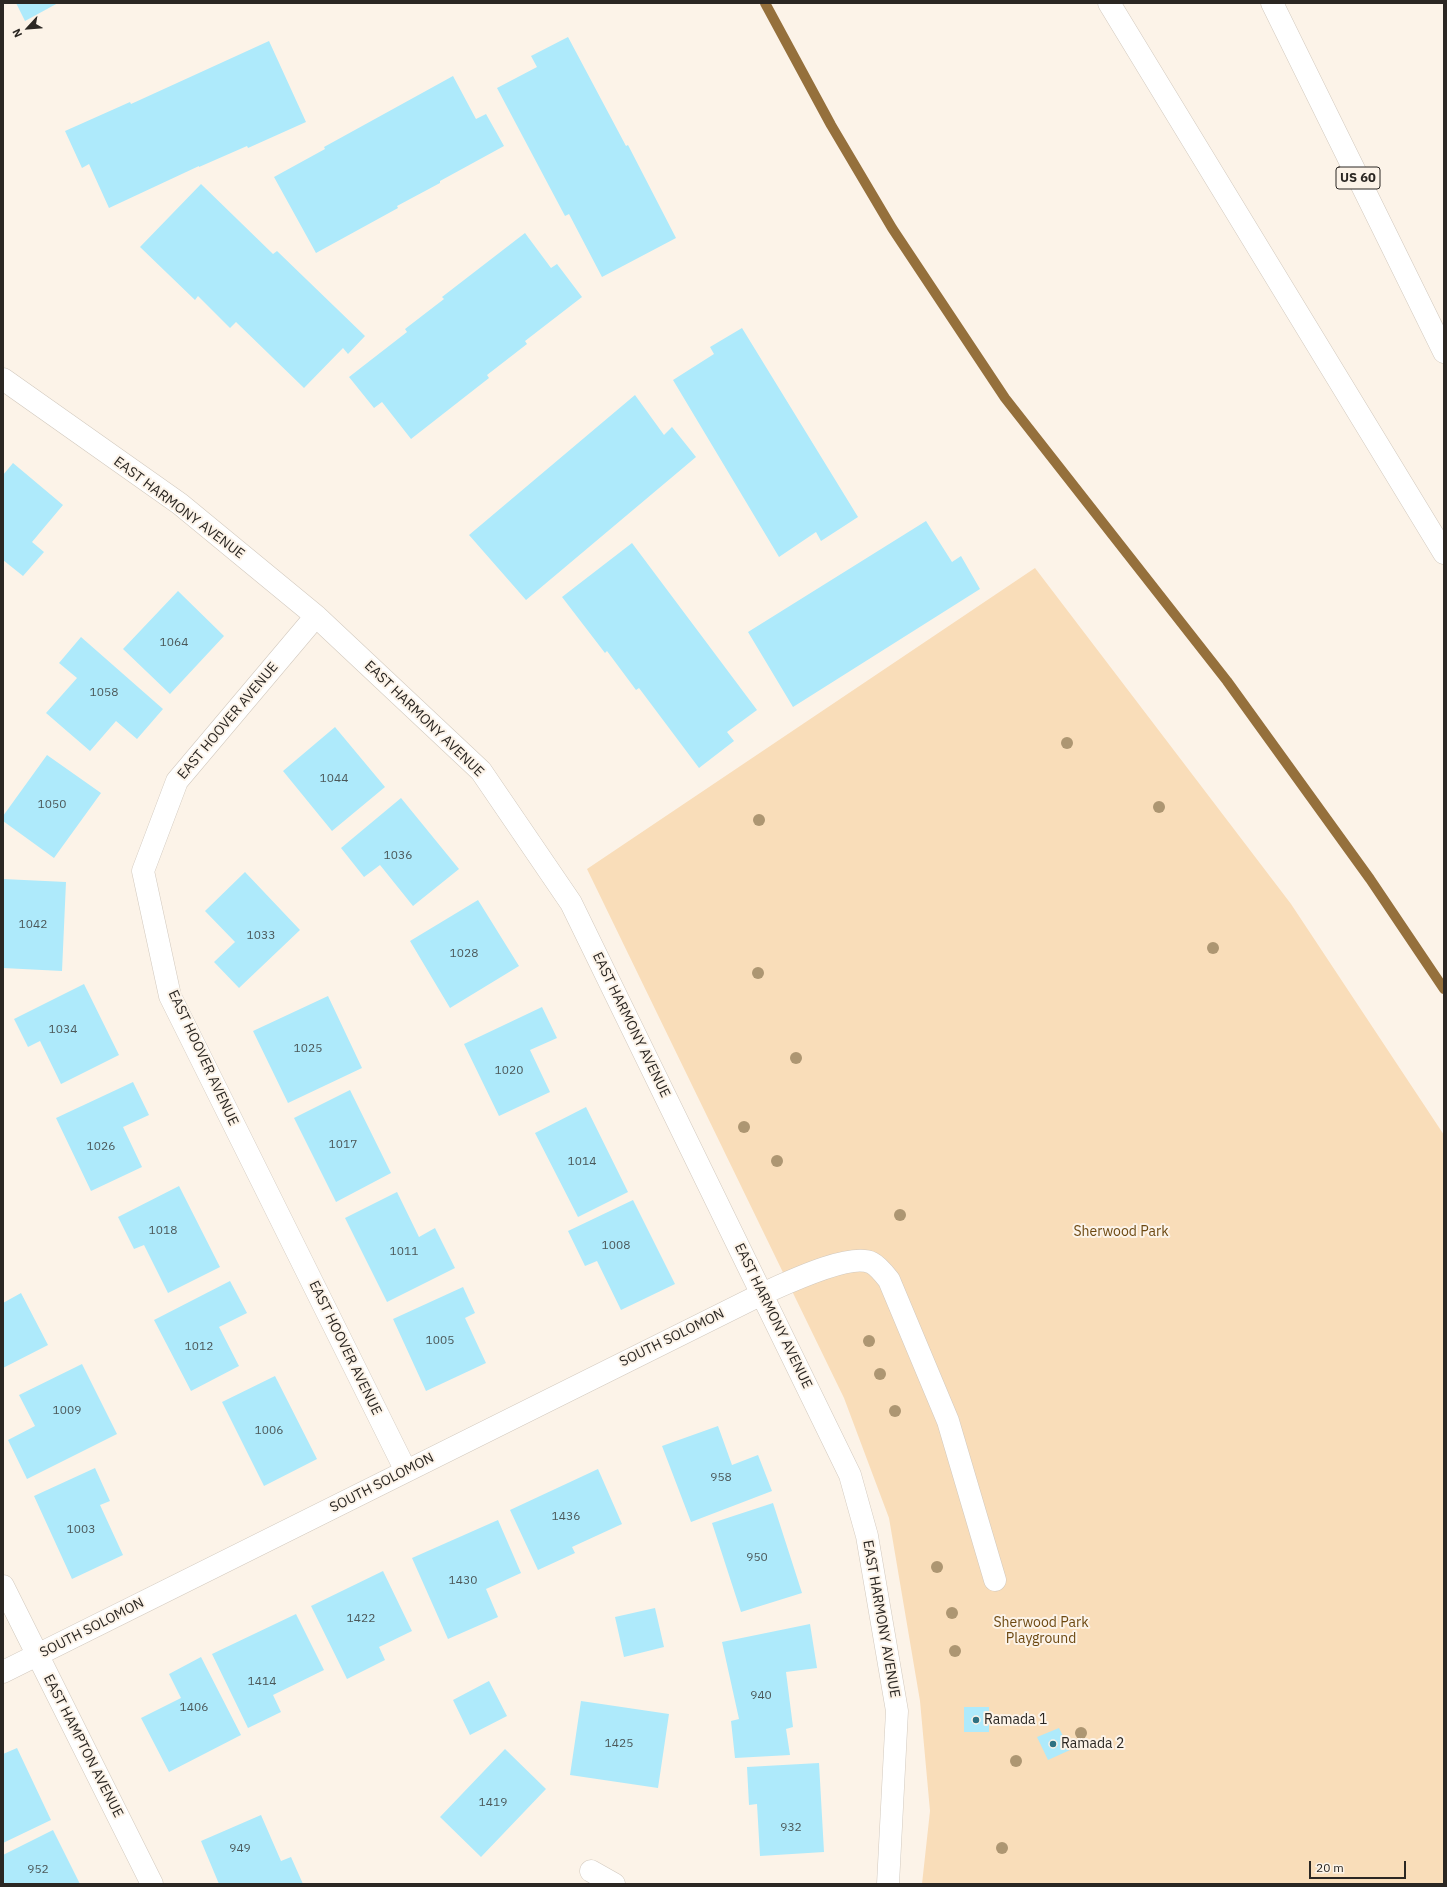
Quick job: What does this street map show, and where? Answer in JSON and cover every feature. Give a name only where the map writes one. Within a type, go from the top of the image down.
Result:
[{"type":"main road","points":[[1109,3],[1444,553]]},
{"type":"main road","name":"US 60","points":[[1272,3],[1444,352]]},
{"type":"main road","name":"EAST HARMONY AVENUE","points":[[3,379],[180,504],[316,616],[481,771],[560,886],[583,928],[850,1475],[867,1536],[897,1711],[888,1884]]},
{"type":"main road","name":"EAST HOOVER AVENUE","points":[[316,616],[177,781],[144,871],[170,996],[406,1471]]},
{"type":"main road","name":"SOUTH SOLOMON","points":[[3,1672],[762,1294],[832,1266],[852,1260],[872,1263],[889,1280],[948,1421],[995,1580]]},
{"type":"main road","name":"EAST HAMPTON AVENUE","points":[[3,1586],[152,1884]]},
{"type":"main road","points":[[591,1871],[614,1884]]},
{"type":"green space","name":"Sherwood Park","points":[[1035,568],[1291,904],[1444,1135],[1444,1884],[922,1884],[930,1811],[920,1701],[889,1518],[844,1398],[587,869]]},
{"type":"building","points":[[16,3],[58,3],[25,21]]},
{"type":"building","points":[[568,37],[626,146],[628,145],[676,238],[602,277],[569,214],[565,216],[497,88],[537,67],[531,56]]},
{"type":"building","points":[[269,41],[306,122],[248,148],[247,146],[199,166],[109,208],[89,164],[82,168],[65,131],[130,102],[131,104]]},
{"type":"building","points":[[453,76],[476,119],[486,114],[504,146],[397,206],[398,208],[316,253],[274,177],[325,149],[324,147]]},
{"type":"building","points":[[201,184],[273,254],[277,251],[365,336],[348,354],[343,348],[304,388],[236,322],[230,328],[198,296],[195,300],[140,247]]},
{"type":"building","points":[[525,233],[551,268],[557,264],[582,297],[525,341],[527,344],[487,375],[489,378],[411,439],[382,402],[374,408],[349,377],[407,332],[405,329],[444,299],[442,297]]},
{"type":"building","points":[[742,328],[858,517],[821,541],[816,532],[779,557],[673,380],[714,354],[710,347]]},
{"type":"building","points":[[635,395],[664,435],[672,427],[696,457],[526,600],[469,535]]},
{"type":"building","points":[[13,463],[63,505],[32,542],[44,552],[23,576],[3,560],[3,475]]},
{"type":"building","points":[[926,521],[952,562],[961,556],[980,589],[793,707],[748,632]]},
{"type":"building","points":[[632,543],[757,710],[727,732],[734,741],[699,768],[639,688],[636,690],[607,651],[605,653],[562,597]]},
{"type":"building","points":[[178,591],[224,636],[170,694],[123,649]]},
{"type":"building","points":[[81,637],[163,709],[137,739],[116,721],[90,751],[46,713],[77,678],[59,663]]},
{"type":"building","points":[[335,727],[385,787],[332,831],[283,771]]},
{"type":"building","points":[[47,755],[101,793],[54,858],[3,821],[3,816]]},
{"type":"building","points":[[401,798],[459,869],[413,906],[380,865],[364,877],[341,848]]},
{"type":"building","points":[[245,872],[300,930],[239,988],[214,962],[235,942],[205,911]]},
{"type":"building","points":[[3,879],[66,882],[62,971],[3,968]]},
{"type":"building","points":[[478,900],[519,966],[450,1008],[410,941]]},
{"type":"building","points":[[84,984],[119,1055],[61,1084],[40,1041],[28,1047],[14,1019]]},
{"type":"building","points":[[328,996],[362,1068],[288,1103],[253,1031]]},
{"type":"building","points":[[542,1007],[557,1038],[530,1050],[550,1092],[499,1116],[464,1044]]},
{"type":"building","points":[[133,1082],[149,1115],[123,1127],[142,1167],[91,1191],[56,1118]]},
{"type":"building","points":[[350,1090],[391,1173],[336,1202],[294,1118]]},
{"type":"building","points":[[586,1107],[628,1192],[578,1217],[535,1133]]},
{"type":"building","points":[[179,1186],[220,1267],[168,1293],[144,1245],[134,1249],[118,1217]]},
{"type":"building","points":[[397,1192],[419,1237],[435,1228],[455,1268],[387,1302],[345,1218]]},
{"type":"building","points":[[633,1200],[675,1284],[621,1310],[597,1261],[585,1266],[568,1231]]},
{"type":"building","points":[[230,1281],[247,1313],[219,1327],[239,1366],[191,1391],[154,1320]]},
{"type":"building","points":[[463,1287],[475,1313],[465,1318],[486,1363],[426,1391],[393,1319]]},
{"type":"building","points":[[21,1293],[48,1345],[3,1368],[3,1303]]},
{"type":"building","points":[[82,1364],[117,1434],[27,1479],[8,1440],[35,1426],[19,1395]]},
{"type":"building","points":[[275,1376],[317,1459],[264,1486],[222,1402]]},
{"type":"building","points":[[718,1426],[732,1465],[758,1455],[772,1491],[691,1522],[662,1446]]},
{"type":"building","points":[[95,1468],[110,1501],[100,1505],[123,1555],[72,1579],[34,1496]]},
{"type":"building","points":[[598,1469],[622,1524],[572,1547],[575,1553],[538,1570],[510,1510]]},
{"type":"building","points":[[773,1503],[802,1593],[741,1612],[712,1523]]},
{"type":"building","points":[[498,1520],[521,1573],[486,1589],[498,1617],[448,1639],[412,1558]]},
{"type":"building","points":[[383,1571],[412,1631],[379,1647],[385,1660],[347,1679],[311,1606]]},
{"type":"building","points":[[655,1608],[664,1647],[624,1657],[615,1617]]},
{"type":"building","points":[[296,1614],[324,1670],[273,1695],[281,1712],[248,1728],[212,1654]]},
{"type":"building","points":[[810,1624],[817,1668],[786,1672],[793,1727],[786,1729],[790,1755],[735,1758],[731,1721],[739,1719],[722,1642]]},
{"type":"building","points":[[201,1657],[241,1735],[169,1772],[141,1718],[181,1698],[169,1674]]},
{"type":"building","points":[[489,1681],[507,1716],[470,1735],[453,1700]]},
{"type":"building","points":[[581,1701],[669,1714],[658,1788],[570,1775]]},
{"type":"building","name":"Ramada 1","points":[[964,1707],[989,1707],[989,1732],[964,1732]]},
{"type":"building","name":"Ramada 2","points":[[1059,1728],[1070,1750],[1048,1760],[1037,1737]]},
{"type":"building","points":[[17,1748],[51,1820],[3,1843],[3,1754]]},
{"type":"building","points":[[505,1749],[546,1789],[481,1857],[440,1817]]},
{"type":"building","points":[[819,1763],[824,1852],[760,1856],[757,1804],[749,1805],[747,1767]]},
{"type":"building","points":[[261,1815],[281,1861],[291,1857],[303,1884],[219,1884],[201,1841]]},
{"type":"building","points":[[53,1830],[80,1884],[3,1884],[3,1855]]},
{"type":"waterway","points":[[765,3],[831,125],[892,228],[1005,398],[1227,681],[1370,879],[1444,989]]},
{"type":"place","name":"Ramada 1","points":[[976,1720]]},
{"type":"place","name":"Ramada 2","points":[[1053,1744]]},
{"type":"park label","name":"Sherwood Park Playground","points":[[1041,1632]]}]
